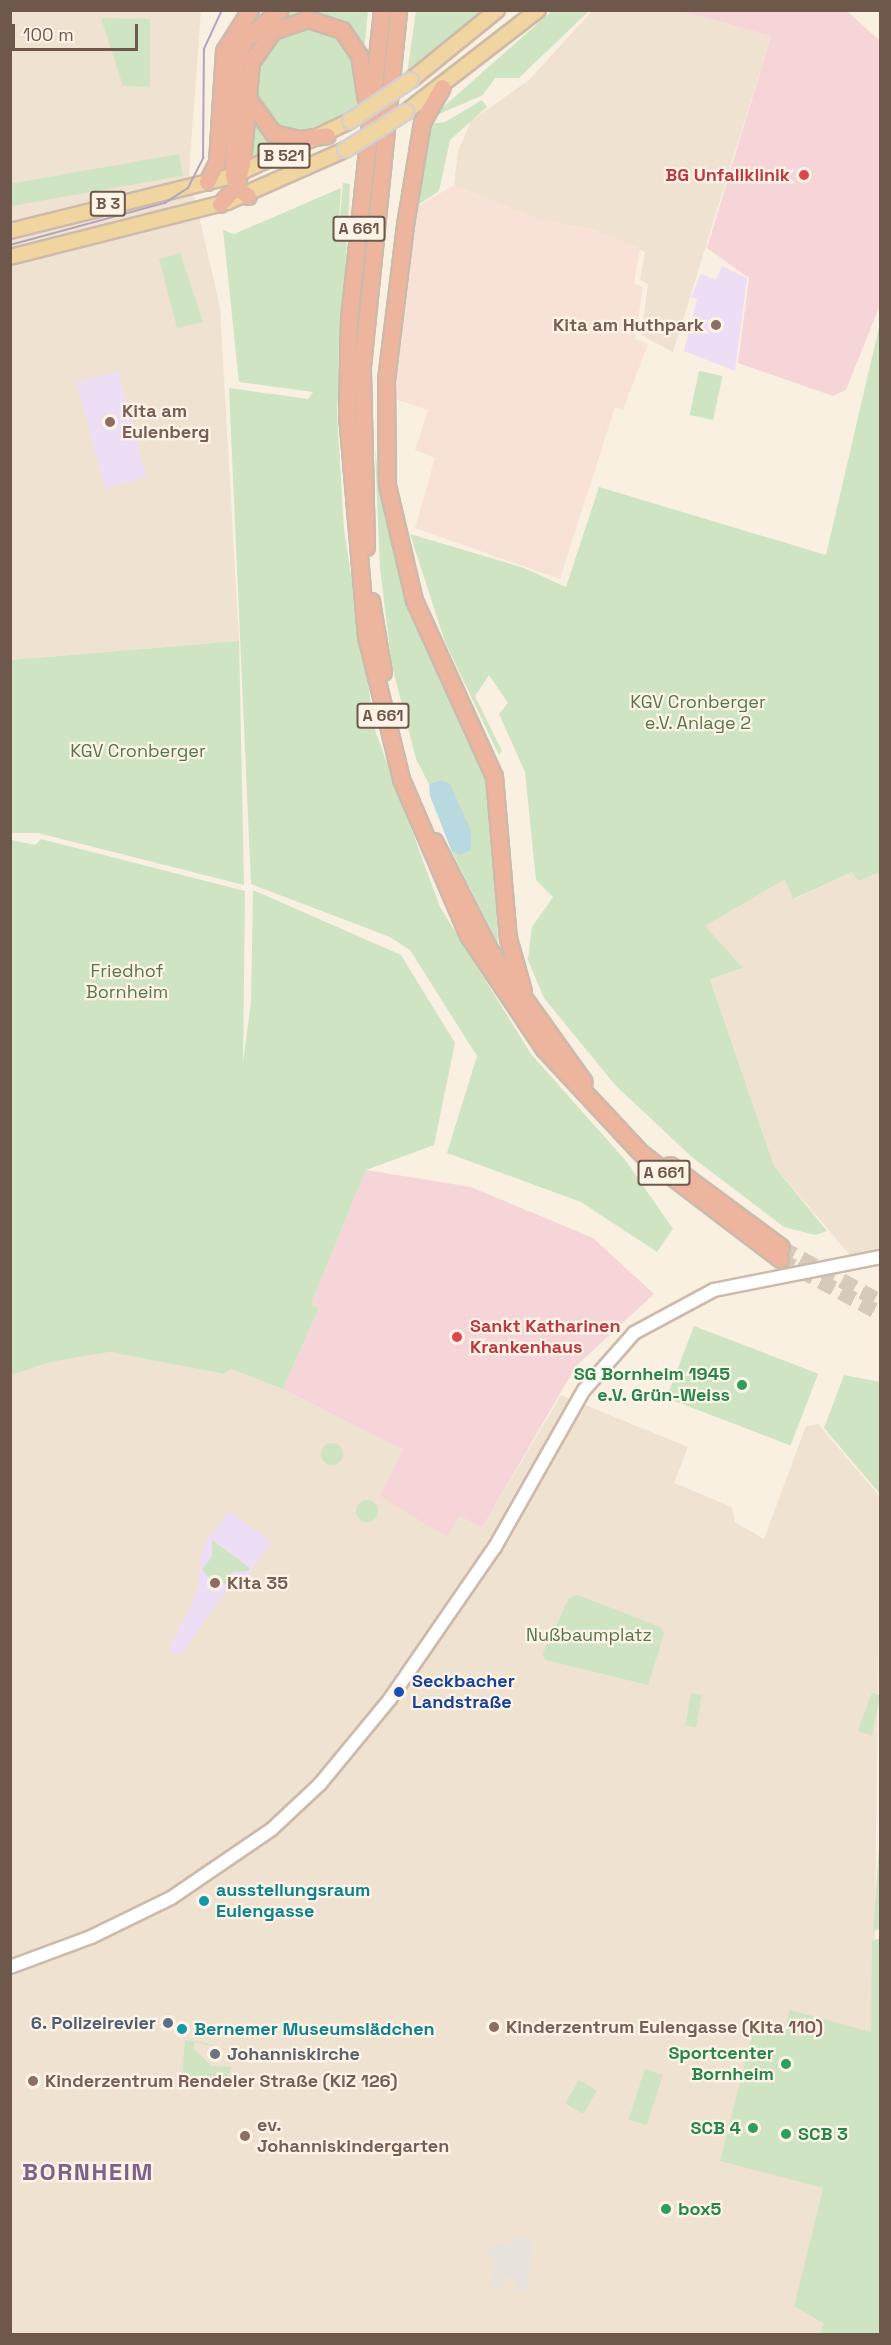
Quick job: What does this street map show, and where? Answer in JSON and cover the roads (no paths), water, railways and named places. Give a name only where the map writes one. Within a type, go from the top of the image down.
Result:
[{"type":"highway","points":[[207,182],[217,162],[224,51],[250,10]]},
{"type":"highway","points":[[239,183],[238,54],[252,30],[280,10]]},
{"type":"highway","name":"A 661","points":[[382,10],[346,368],[350,475],[366,636],[411,810],[468,934],[562,1072],[678,1186],[781,1253],[648,1147],[593,1092],[528,1008],[477,928],[418,801],[391,708],[371,599],[361,450],[362,366],[398,10]]},
{"type":"highway","points":[[393,55],[406,10]]},
{"type":"highway","points":[[220,204],[239,183],[247,83],[258,48],[279,27],[308,19],[335,25],[356,46],[362,64],[369,141]]},
{"type":"highway","points":[[247,83],[253,111],[273,132],[300,139],[327,135]]},
{"type":"highway","points":[[442,87],[422,122],[405,225],[386,379],[387,485],[414,600],[494,776],[508,938],[528,1008]]},
{"type":"main road","name":"B 521","points":[[207,182],[239,183],[327,135],[411,81],[497,10]]},
{"type":"main road","points":[[239,183],[345,150],[442,87],[538,10]]},
{"type":"main road","name":"B 3","points":[[10,231],[207,182]]},
{"type":"main road","name":"B 3","points":[[10,257],[220,204]]},
{"type":"main road","points":[[15,1965],[91,1937],[171,1898],[272,1829],[320,1784],[379,1715],[495,1547],[560,1427],[602,1364],[648,1322],[714,1290],[785,1274],[880,1257]]},
{"type":"water","points":[[440,780],[450,784],[471,831],[471,850],[460,855],[452,852],[430,796],[429,784]]},
{"type":"tunnel","points":[[781,1247],[880,1301]]},
{"type":"tunnel","points":[[780,1259],[880,1313]]},
{"type":"tram line","points":[[10,245],[165,203],[188,188],[203,158],[204,49],[222,10]]},
{"type":"place","name":"BG Unfallklinik","points":[[804,175]]},
{"type":"place","name":"Kita am Huthpark","points":[[716,325]]},
{"type":"place","name":"Kita am Eulenberg","points":[[110,422]]},
{"type":"place","name":"Sankt Katharinen Krankenhaus","points":[[457,1337]]},
{"type":"place","name":"SG Bornheim 1945 e.V. Grün-Weiss","points":[[742,1385]]},
{"type":"place","name":"Kita 35","points":[[215,1583]]},
{"type":"place","name":"Seckbacher Landstraße","points":[[399,1692]]},
{"type":"place","name":"ausstellungsraum Eulengasse","points":[[204,1901]]},
{"type":"place","name":"6. Polizeirevier","points":[[168,2023]]},
{"type":"place","name":"Kinderzentrum Eulengasse (Kita 110)","points":[[494,2027]]},
{"type":"place","name":"Bernemer Museumslädchen","points":[[182,2029]]},
{"type":"place","name":"Johanniskirche","points":[[215,2054]]},
{"type":"place","name":"Sportcenter Bornheim","points":[[786,2064]]},
{"type":"place","name":"Kinderzentrum Rendeler Straße (KiZ 126)","points":[[33,2081]]},
{"type":"place","name":"SCB 4","points":[[753,2128]]},
{"type":"place","name":"SCB 3","points":[[786,2134]]},
{"type":"place","name":"ev. Johanniskindergarten","points":[[245,2136]]},
{"type":"place","name":"box5","points":[[666,2209]]},
{"type":"district","name":"BORNHEIM","points":[[88,2172]]},
{"type":"park label","name":"KGV Cronberger e.V. Anlage 2","points":[[698,713]]},
{"type":"park label","name":"KGV Cronberger","points":[[138,751]]},
{"type":"park label","name":"Friedhof Bornheim","points":[[127,982]]},
{"type":"park label","name":"Nußbaumplatz","points":[[589,1635]]}]
